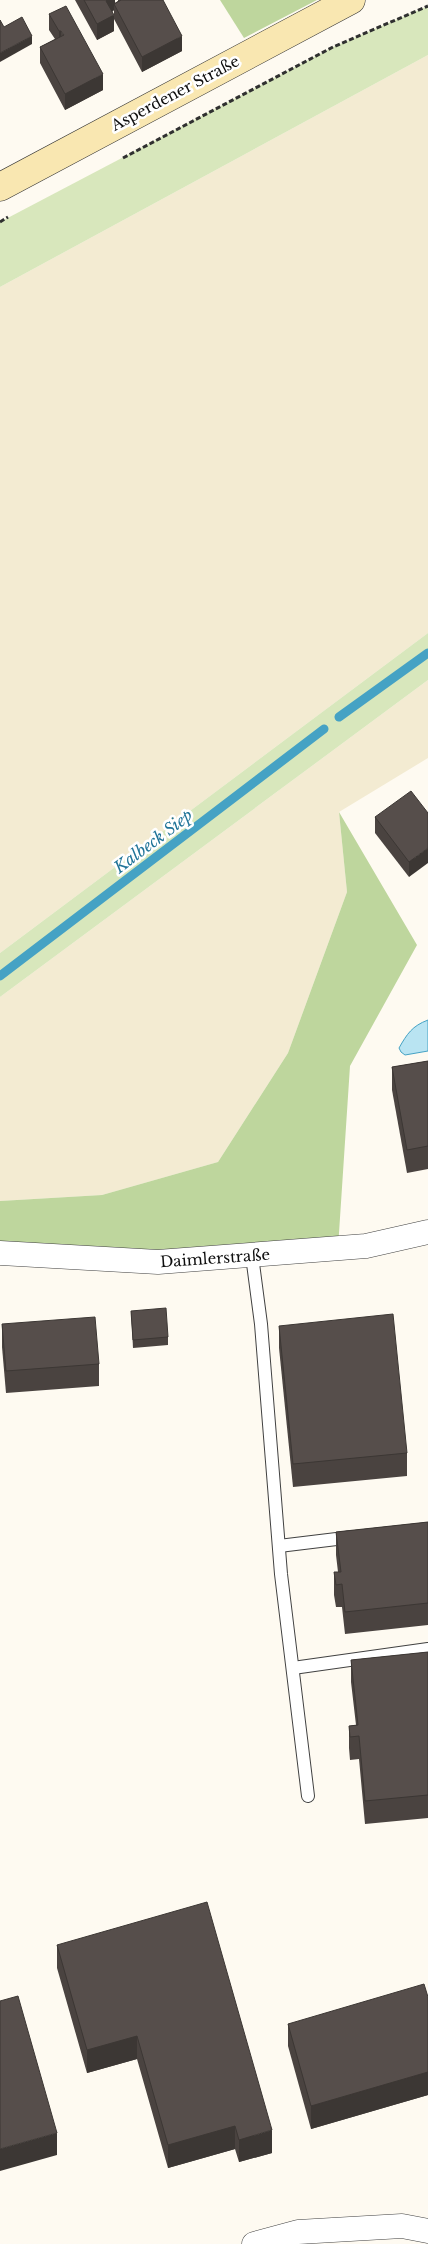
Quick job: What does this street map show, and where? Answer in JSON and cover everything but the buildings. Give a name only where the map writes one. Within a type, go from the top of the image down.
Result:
[{"type":"main road","name":"Asperdener Straße","points":[[0,187],[351,0]]},
{"type":"street","name":"Daimlerstraße","points":[[0,1253],[158,1262],[366,1246],[428,1232]]},
{"type":"street","points":[[254,2244],[298,2232],[402,2226],[428,2231]]},
{"type":"lane","points":[[252,1256],[261,1324],[279,1546],[308,1796]]},
{"type":"lane","points":[[279,1546],[363,1536]]},
{"type":"lane","points":[[293,1668],[428,1649]]},
{"type":"path","points":[[118,160],[333,47],[428,6]]},
{"type":"path","points":[[0,222],[14,214]]},
{"type":"shaded area","points":[[428,55],[428,633],[0,953],[0,287]]},
{"type":"shaded area","points":[[428,680],[428,758],[339,812],[347,892],[288,1053],[218,1162],[102,1195],[0,1201],[0,997]]},
{"type":"green space","points":[[220,0],[317,0],[244,38]]},
{"type":"green space","points":[[428,6],[428,55],[0,287],[0,222],[333,47]]},
{"type":"green space","points":[[428,633],[428,680],[0,997],[0,953]]},
{"type":"green space","points":[[339,812],[417,945],[350,1066],[338,1248],[0,1254],[0,1201],[102,1195],[218,1162],[288,1053],[347,892]]},
{"type":"water","points":[[428,1020],[428,1051],[405,1055],[399,1048],[414,1028]]},
{"type":"waterway","name":"Kalbeck Siep","points":[[339,717],[428,653]]},
{"type":"waterway","name":"Kalbeck Siep","points":[[0,976],[324,729]]}]
